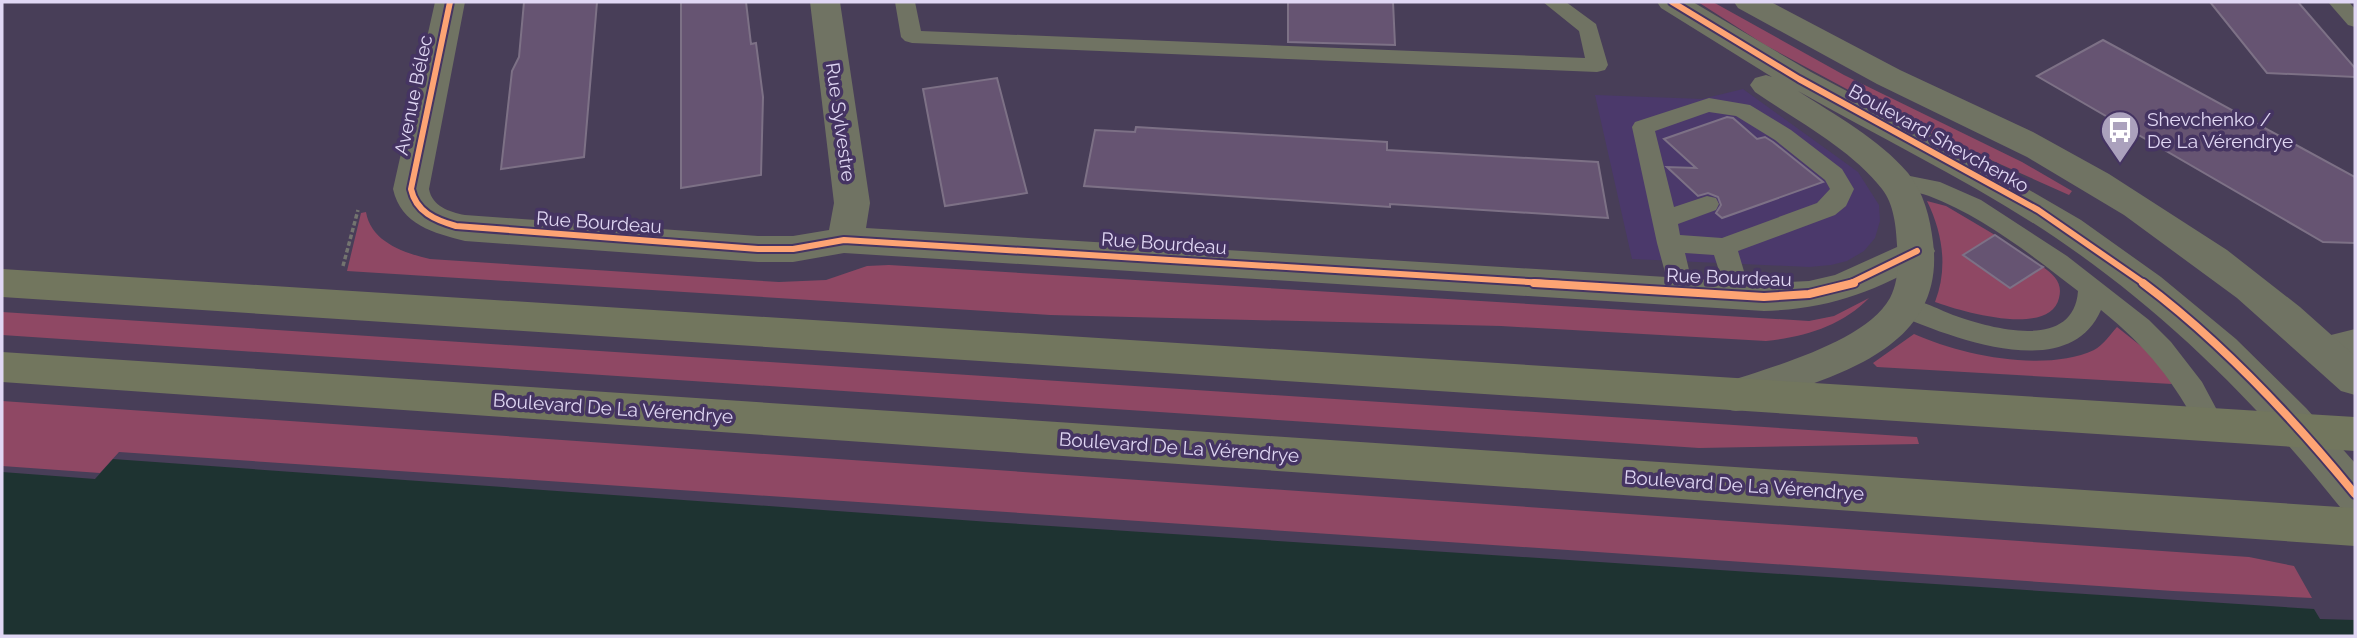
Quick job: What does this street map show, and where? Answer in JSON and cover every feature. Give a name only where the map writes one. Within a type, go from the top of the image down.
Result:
[{"type":"main road","points":[[2,283],[2355,434]]},
{"type":"main road","name":"Boulevard De La Vérendrye","points":[[2,367],[2355,527]]},
{"type":"street","name":"Avenue Bélec","points":[[412,195],[412,178],[450,2]]},
{"type":"street","name":"Rue Sylvestre","points":[[825,2],[852,202],[844,240]]},
{"type":"street","points":[[1660,2],[1863,154],[1895,181],[1909,207],[1917,251],[1914,282],[1904,307],[1885,328],[1862,344],[1824,362],[1735,395]]},
{"type":"street","name":"Boulevard Shevchenko","points":[[1672,2],[1782,69],[1984,179],[2097,249],[2162,298],[2211,340],[2304,431],[2355,494]]},
{"type":"street","name":"Boulevard Shevchenko","points":[[1749,2],[1833,49],[2017,138],[2096,182],[2340,348],[2355,380]]},
{"type":"street","name":"Rue Bourdeau","points":[[412,195],[419,207],[433,218],[465,228],[758,249],[793,249],[844,240],[1738,295],[1792,297],[1831,291],[1865,280],[1917,251]]},
{"type":"lane","points":[[905,2],[912,37],[1597,65],[1589,28],[1553,2]]},
{"type":"lane","points":[[2338,2],[2355,21]]},
{"type":"lane","points":[[1760,119],[1793,104]]},
{"type":"lane","points":[[1667,231],[1724,247],[1826,209],[1841,195],[1840,183],[1834,175],[1760,119],[1742,110],[1709,105],[1643,127],[1667,231],[1681,291]]},
{"type":"lane","points":[[1895,181],[1932,188],[1972,206],[2027,240],[2091,288],[2162,349],[2192,390],[2211,425]]},
{"type":"lane","points":[[1667,231],[1707,204]]},
{"type":"lane","points":[[1724,247],[1738,295]]},
{"type":"lane","points":[[1904,307],[1991,337],[2034,339],[2053,337],[2078,325],[2090,307],[2091,288]]},
{"type":"path","points":[[342,274],[358,210]]},
{"type":"shaded area","points":[[1698,2],[1713,2],[1844,75],[2022,162],[2072,191],[2069,195],[1917,127],[1765,45]]},
{"type":"shaded area","points":[[1743,89],[1858,172],[1879,205],[1880,221],[1875,238],[1864,251],[1847,261],[1809,267],[1632,259],[1595,95],[1702,99]]},
{"type":"shaded area","points":[[1927,201],[1946,206],[1995,235],[1963,255],[2010,288],[2043,267],[2051,273],[2060,288],[2059,298],[2052,310],[2039,317],[2003,318],[1964,311],[1935,302],[1941,277],[1942,251],[1937,226]]},
{"type":"shaded area","points":[[366,212],[374,231],[390,244],[430,259],[779,282],[826,280],[867,266],[889,265],[1809,321],[1834,316],[1869,298],[1835,323],[1794,337],[1766,341],[1501,326],[1050,315],[347,271],[361,213]]},
{"type":"shaded area","points":[[2,312],[1917,437],[1919,444],[1699,448],[2,335]]},
{"type":"shaded area","points":[[2117,327],[2151,354],[2172,384],[1877,367],[1873,363],[1914,334],[1955,349],[2003,358],[2027,361],[2074,357],[2094,350]]},
{"type":"shaded area","points":[[2,401],[2249,557],[2294,566],[2312,598],[2173,591],[119,452],[100,473],[2,466]]},
{"type":"shaded area","points":[[113,459],[990,522],[2314,609],[2320,619],[2355,620],[2355,636],[2,636],[2,472],[95,479]]},
{"type":"building","points":[[524,2],[597,2],[584,157],[501,169],[512,71],[519,57]]},
{"type":"building","points":[[681,2],[746,2],[751,44],[756,43],[763,97],[761,175],[681,188]]},
{"type":"building","points":[[1288,2],[1393,2],[1395,45],[1288,42]]},
{"type":"building","points":[[2210,2],[2298,2],[2355,68],[2355,77],[2267,73]]},
{"type":"building","points":[[2103,40],[2355,177],[2355,243],[2323,242],[2037,76]]},
{"type":"building","points":[[997,78],[1027,193],[945,206],[923,89]]},
{"type":"building","points":[[1727,117],[1733,118],[1757,139],[1765,137],[1773,142],[1823,182],[1722,218],[1716,213],[1721,205],[1718,197],[1708,193],[1698,196],[1667,167],[1696,168],[1664,139]]},
{"type":"building","points":[[1136,127],[1387,142],[1387,150],[1598,162],[1608,218],[1390,204],[1390,207],[1084,186],[1095,130],[1135,132]]},
{"type":"building","points":[[1995,235],[2043,267],[2010,288],[1963,255]]},
{"type":"cycle path","points":[[450,2],[411,189],[413,198],[423,211],[439,220],[465,228],[758,249],[793,249],[844,240],[1764,297],[1809,294],[1844,286],[1917,251]]},
{"type":"cycle path","points":[[1672,2],[1799,79],[2007,192],[2108,257],[2147,286],[2222,350],[2291,419],[2355,494]]},
{"type":"place","name":"Shevchenko / De La Vérendrye","points":[[2120,164]]}]
